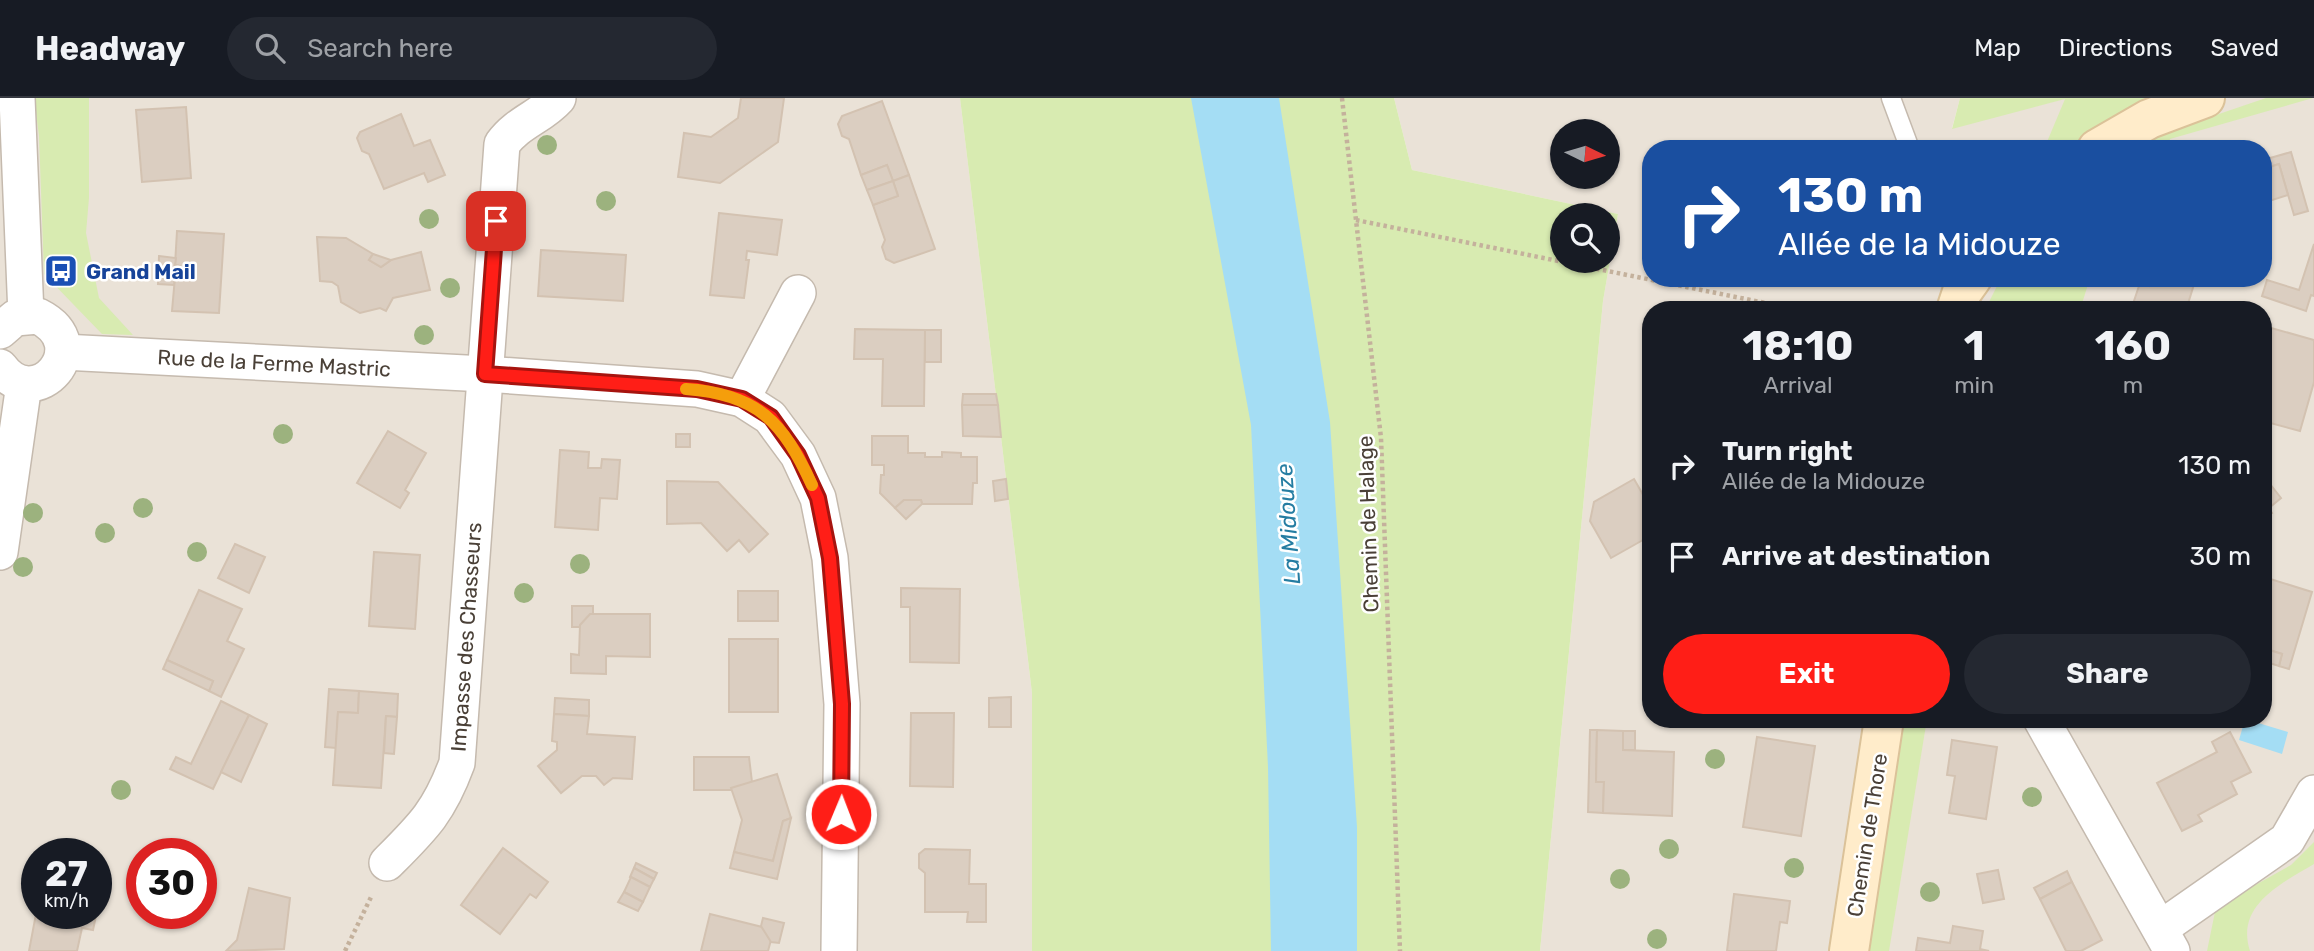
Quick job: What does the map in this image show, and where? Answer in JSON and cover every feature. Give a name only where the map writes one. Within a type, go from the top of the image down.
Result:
[{"type":"street","points":[[0,552],[12,376],[46,379],[61,363],[63,352],[57,330],[38,316],[13,323],[18,98]]},
{"type":"street","name":"Impasse des Chasseurs","points":[[387,863],[427,823],[445,795],[457,763],[502,144],[512,130],[552,105],[558,98]]},
{"type":"street","points":[[2113,140],[2149,119],[2205,98]]},
{"type":"street","points":[[742,399],[798,293]]},
{"type":"street","name":"Rue de la Ferme Mastric","points":[[63,352],[485,374],[697,389],[742,399],[771,417],[798,455],[818,498],[830,558],[842,704],[839,951]]},
{"type":"street","name":"Chemin de Thore","points":[[1849,951],[1883,728]]},
{"type":"street","points":[[2047,728],[2166,939],[2287,840],[2314,793]]},
{"type":"lane","points":[[1891,98],[1907,140]]},
{"type":"path","name":"Chemin de Halage","points":[[1342,98],[1381,438],[1400,951]]},
{"type":"path","points":[[1356,220],[1642,278]]},
{"type":"path","points":[[1687,287],[1756,301]]},
{"type":"path","points":[[345,951],[387,863]]},
{"type":"shaded area","points":[[0,98],[960,98],[1032,693],[1032,951],[0,951]]},
{"type":"shaded area","points":[[1394,98],[1960,98],[1952,128],[2067,98],[2314,98],[2314,951],[1540,951],[1608,273],[1620,273],[1620,203],[1566,203],[1412,170]]},
{"type":"green space","points":[[34,98],[89,98],[89,198],[86,233],[99,298],[133,335],[102,334],[44,274],[39,136]]},
{"type":"green space","points":[[960,98],[1394,98],[1412,170],[1566,203],[1550,203],[1550,273],[1608,273],[1540,951],[1032,951],[1032,693]]},
{"type":"green space","points":[[1960,98],[2175,98],[2118,119],[2086,140],[2048,140],[2065,99],[1952,129]]},
{"type":"green space","points":[[2266,98],[2313,98],[2170,140],[2152,140],[2169,131]]},
{"type":"green space","points":[[1996,287],[2087,287],[2083,301],[1990,301]]},
{"type":"green space","points":[[1901,728],[1926,728],[1889,951],[1865,951]]},
{"type":"green space","points":[[2314,842],[2314,864],[2288,879],[2264,897],[2255,908],[2247,935],[2250,951],[2207,951],[2216,907],[2291,865]]},
{"type":"water","name":"La Midouze","points":[[1191,98],[1279,98],[1330,422],[1357,827],[1357,951],[1271,951],[1268,767],[1251,425]]},
{"type":"water","points":[[2272,727],[2288,732],[2282,754],[2239,740],[2242,728]]},
{"type":"building","points":[[741,98],[784,98],[778,142],[720,183],[678,177],[684,133],[711,137],[738,118]]},
{"type":"building","points":[[882,101],[909,175],[893,181],[887,165],[861,175],[849,139],[842,136],[838,124],[842,116]]},
{"type":"building","points":[[186,107],[191,178],[142,182],[136,110]]},
{"type":"building","points":[[401,114],[414,146],[430,140],[445,175],[428,182],[424,173],[384,189],[369,154],[362,151],[357,138],[360,132]]},
{"type":"building","points":[[2291,152],[2308,211],[2294,215],[2279,164],[2272,166],[2272,157]]},
{"type":"building","points":[[2279,164],[2288,195],[2272,200],[2272,166]]},
{"type":"building","points":[[887,165],[893,181],[867,190],[861,175]]},
{"type":"building","points":[[909,175],[935,249],[894,263],[886,259],[882,247],[885,240],[873,205],[898,196],[893,181]]},
{"type":"building","points":[[893,181],[898,196],[873,205],[867,190]]},
{"type":"building","points":[[719,213],[782,220],[777,255],[747,251],[746,260],[749,260],[744,298],[710,295]]},
{"type":"building","points":[[177,231],[224,234],[219,313],[172,311],[175,277],[180,277],[180,266],[175,265]]},
{"type":"building","points":[[317,237],[346,238],[373,254],[369,260],[381,267],[391,260],[421,252],[430,290],[393,298],[386,311],[380,308],[360,313],[341,302],[338,286],[332,282],[320,281]]},
{"type":"building","points":[[2314,244],[2314,296],[2311,295],[2306,311],[2262,296],[2265,287],[2272,287],[2272,282],[2299,290]]},
{"type":"building","points":[[541,250],[626,255],[623,301],[538,296]]},
{"type":"building","points":[[373,254],[391,260],[381,267],[369,260]]},
{"type":"building","points":[[159,256],[176,258],[175,265],[180,266],[180,277],[175,277],[174,285],[158,284]]},
{"type":"building","points":[[2139,287],[2193,287],[2189,301],[2134,301]]},
{"type":"building","points":[[2272,328],[2314,340],[2314,382],[2300,431],[2272,423]]},
{"type":"building","points":[[855,329],[925,330],[924,406],[882,406],[883,359],[854,359]]},
{"type":"building","points":[[925,330],[941,330],[941,362],[925,362]]},
{"type":"building","points":[[963,394],[996,394],[998,405],[962,405]]},
{"type":"building","points":[[962,405],[998,405],[1001,437],[963,436]]},
{"type":"building","points":[[388,431],[426,453],[405,490],[409,493],[400,508],[357,483]]},
{"type":"building","points":[[676,434],[690,434],[690,447],[676,447]]},
{"type":"building","points":[[872,436],[908,436],[908,453],[925,453],[925,457],[942,457],[942,452],[961,453],[961,457],[977,457],[977,483],[973,483],[972,504],[922,504],[921,500],[904,500],[895,508],[880,493],[884,465],[872,465]]},
{"type":"building","points":[[560,450],[589,452],[588,468],[601,468],[602,459],[620,460],[617,499],[600,498],[598,530],[555,527]]},
{"type":"building","points":[[1006,479],[1008,499],[995,501],[993,481]]},
{"type":"building","points":[[1634,479],[1642,493],[1642,541],[1611,558],[1590,521],[1594,502]]},
{"type":"building","points":[[667,481],[718,482],[768,534],[749,552],[739,540],[727,551],[701,523],[667,524]]},
{"type":"building","points":[[2272,486],[2281,498],[2272,506]]},
{"type":"building","points":[[904,500],[921,500],[922,504],[906,519],[895,508]]},
{"type":"building","points":[[235,544],[265,557],[249,593],[218,578]]},
{"type":"building","points":[[374,552],[420,555],[415,629],[369,626]]},
{"type":"building","points":[[2272,580],[2312,592],[2289,669],[2279,666],[2282,654],[2272,651]]},
{"type":"building","points":[[901,588],[960,589],[959,663],[910,662],[910,607],[901,607]]},
{"type":"building","points":[[199,590],[242,609],[227,641],[244,649],[221,697],[209,691],[213,681],[167,660]]},
{"type":"building","points":[[738,591],[778,591],[778,621],[738,621]]},
{"type":"building","points":[[572,606],[593,606],[593,614],[579,627],[572,627]]},
{"type":"building","points":[[590,614],[650,614],[650,657],[606,656],[606,674],[571,673],[571,654],[579,655],[580,625]]},
{"type":"building","points":[[729,639],[778,639],[778,712],[729,712]]},
{"type":"building","points":[[2272,651],[2282,654],[2279,666],[2272,664]]},
{"type":"building","points":[[167,660],[213,681],[209,691],[163,669]]},
{"type":"building","points":[[329,689],[359,691],[358,713],[338,712],[336,748],[325,747]]},
{"type":"building","points":[[359,691],[398,694],[397,717],[386,716],[381,788],[333,785],[338,712],[358,713]]},
{"type":"building","points":[[1011,697],[1011,727],[989,727],[989,698]]},
{"type":"building","points":[[555,698],[589,700],[589,716],[554,714]]},
{"type":"building","points":[[221,701],[249,715],[213,789],[170,769],[176,757],[191,764]]},
{"type":"building","points":[[911,713],[954,713],[953,787],[910,786]]},
{"type":"building","points":[[554,714],[589,716],[587,734],[635,737],[632,779],[613,778],[604,785],[596,776],[582,776],[561,793],[538,766],[557,750],[557,742],[552,741]]},
{"type":"building","points":[[249,715],[267,724],[241,782],[221,772]]},
{"type":"building","points":[[386,716],[397,717],[394,754],[384,753]]},
{"type":"building","points":[[1590,730],[1597,730],[1596,782],[1604,782],[1603,813],[1588,812]]},
{"type":"building","points":[[1597,730],[1623,731],[1623,750],[1674,752],[1672,816],[1603,813],[1604,782],[1596,782]]},
{"type":"building","points":[[1623,731],[1635,731],[1635,750],[1623,750]]},
{"type":"building","points":[[2230,732],[2251,772],[2231,782],[2237,794],[2198,815],[2202,821],[2182,831],[2157,783],[2217,752],[2212,742]]},
{"type":"building","points":[[1757,737],[1815,746],[1801,836],[1743,827]]},
{"type":"building","points":[[1952,740],[1997,747],[1986,819],[1949,813],[1955,776],[1947,775]]},
{"type":"building","points":[[694,757],[749,757],[752,782],[732,790],[694,790]]},
{"type":"building","points":[[777,774],[791,818],[783,821],[773,861],[734,852],[742,820],[731,788]]},
{"type":"building","points":[[791,818],[777,879],[730,868],[734,852],[773,861],[783,821]]},
{"type":"building","points":[[503,848],[548,882],[536,898],[530,894],[500,934],[461,905]]},
{"type":"building","points":[[925,849],[970,850],[969,884],[986,884],[986,922],[967,922],[968,912],[925,912],[925,873],[919,868],[919,854]]},
{"type":"building","points":[[636,863],[657,873],[654,879],[634,868]]},
{"type":"building","points":[[634,868],[654,879],[650,887],[630,877]]},
{"type":"building","points":[[1998,870],[2004,899],[1983,903],[1977,874]]},
{"type":"building","points":[[2067,871],[2072,882],[2040,899],[2034,888]]},
{"type":"building","points":[[631,877],[650,887],[643,902],[624,892]]},
{"type":"building","points":[[2072,882],[2102,940],[2081,951],[2066,951],[2040,899]]},
{"type":"building","points":[[249,888],[290,898],[284,949],[226,951],[237,940]]},
{"type":"building","points":[[624,892],[643,902],[638,911],[618,902]]},
{"type":"building","points":[[1734,894],[1790,901],[1787,923],[1780,922],[1776,951],[1727,951]]},
{"type":"building","points":[[710,914],[762,927],[771,940],[768,951],[701,951]]},
{"type":"building","points":[[763,918],[784,923],[779,943],[771,942],[761,926]]},
{"type":"building","points":[[1953,926],[1983,931],[1980,949],[1989,951],[1916,951],[1918,938],[1950,943]]},
{"type":"building","points":[[33,929],[82,929],[77,951],[29,951]]},
{"type":"slow traffic","points":[[686,389],[742,399],[771,417],[798,455],[812,485]]},
{"type":"place","name":"Grand Mail","points":[[61,271]]},
{"type":"route","points":[[496,221],[485,374],[697,389],[742,399],[771,417],[798,455],[818,498],[830,558],[842,704],[841,814]]}]
